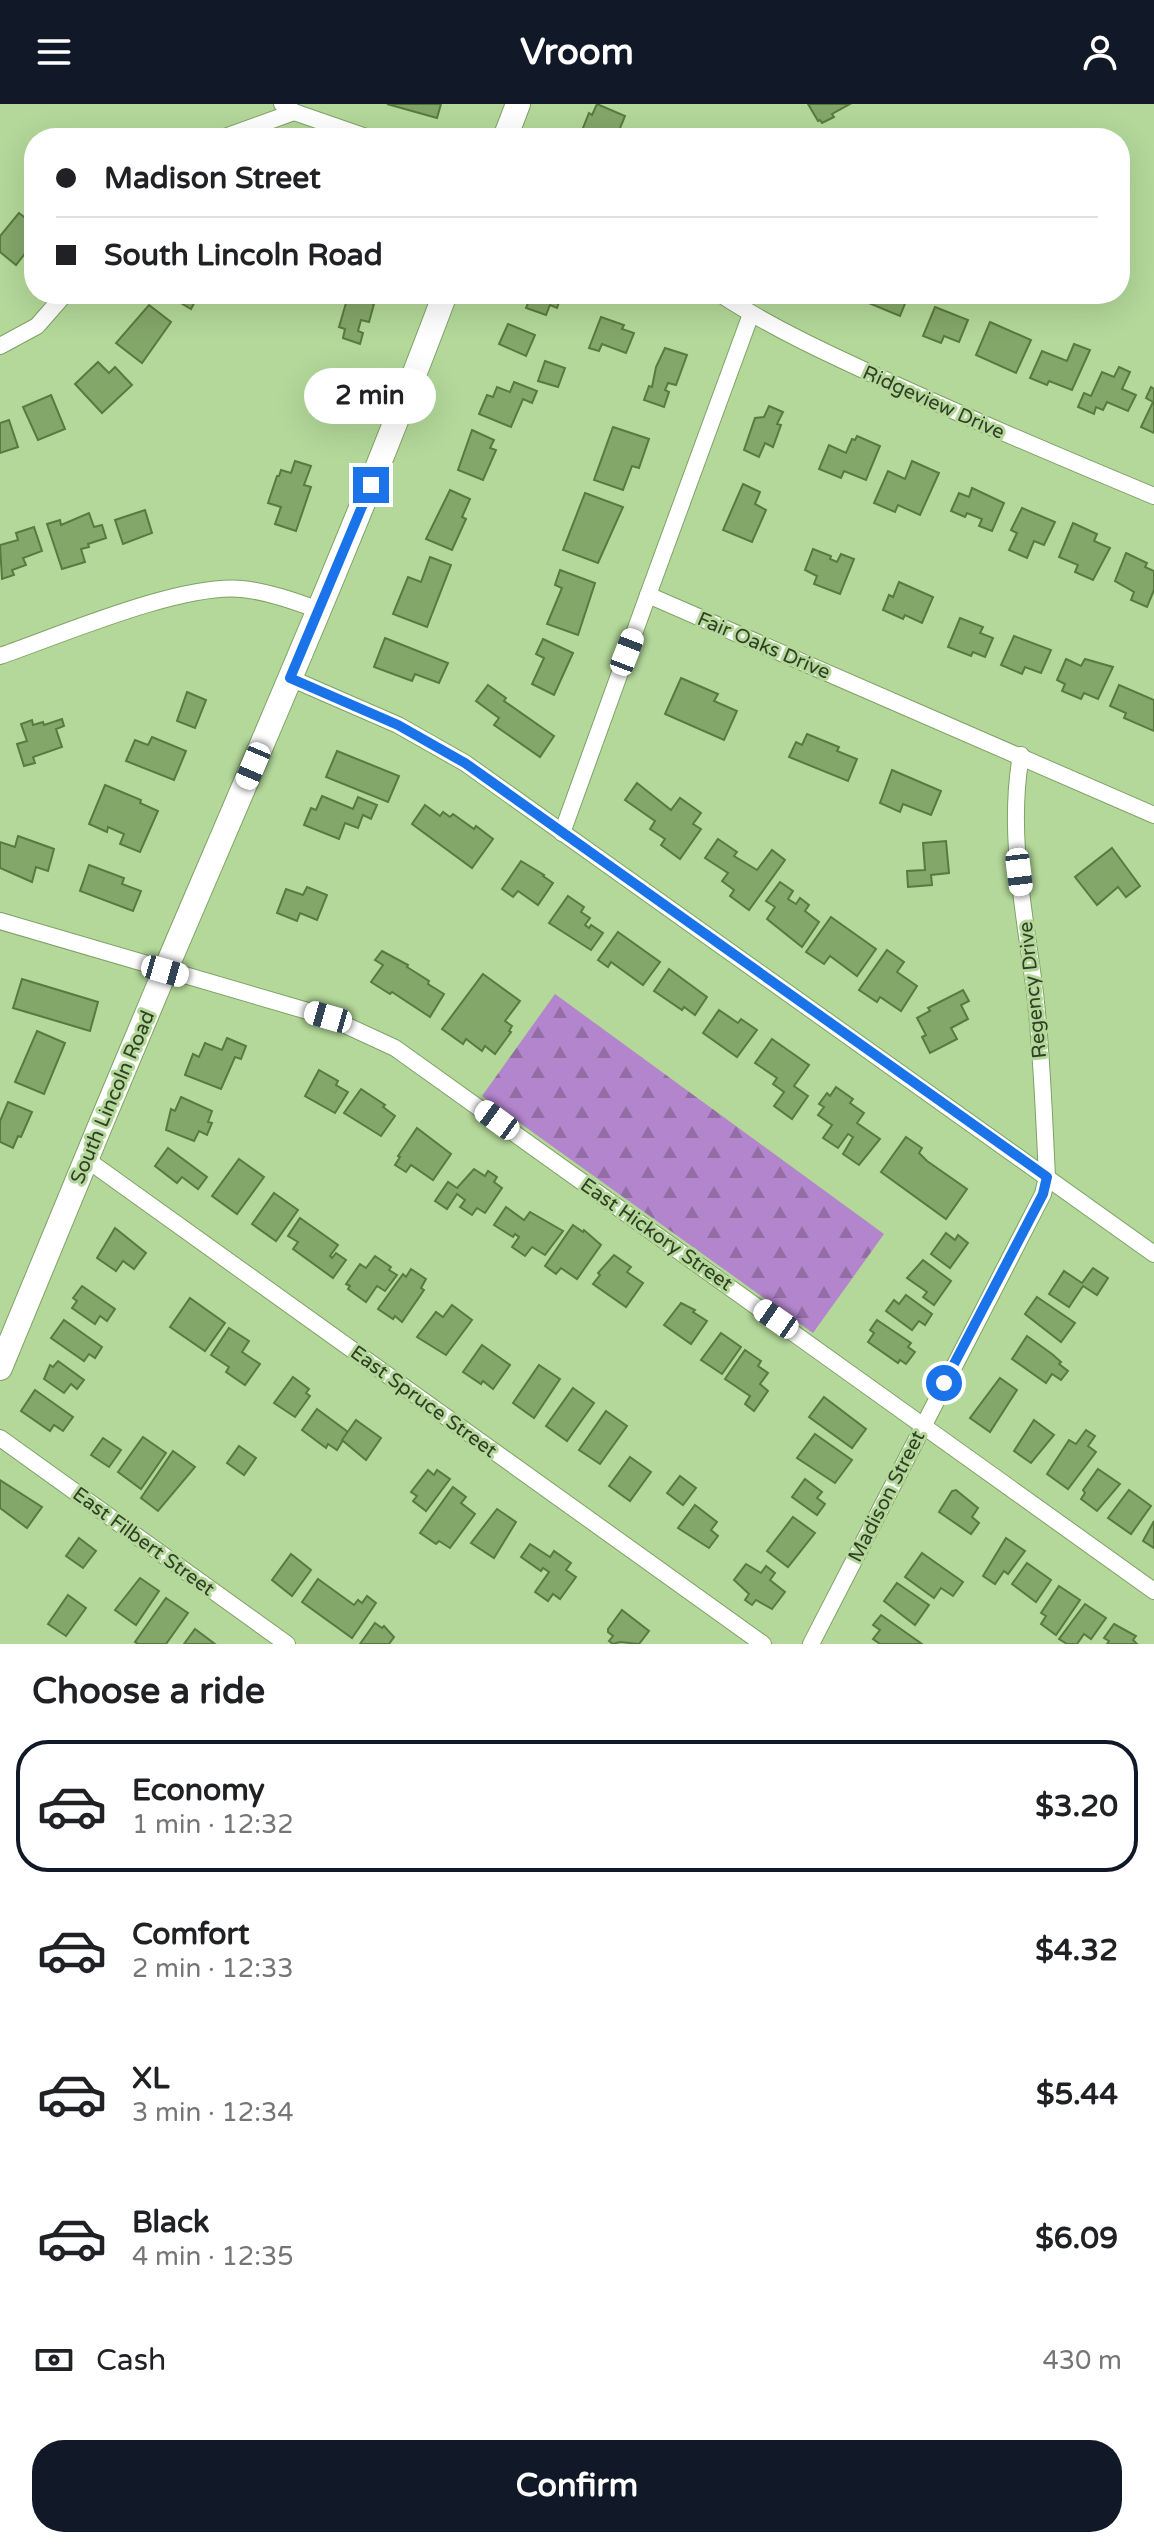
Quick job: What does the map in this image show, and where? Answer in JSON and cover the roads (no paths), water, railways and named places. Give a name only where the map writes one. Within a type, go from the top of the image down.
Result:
[{"type":"street","points":[[509,128],[518,104]]},
{"type":"street","points":[[244,128],[288,108],[342,128]]},
{"type":"street","points":[[0,346],[37,326],[56,304]]},
{"type":"street","name":"South Lincoln Road","points":[[0,1368],[319,610],[441,304]]},
{"type":"street","name":"Ridgeview Drive","points":[[736,304],[799,340],[967,418],[1154,496]]},
{"type":"street","points":[[562,833],[751,314]]},
{"type":"street","points":[[0,656],[193,594],[240,589],[285,597],[319,610]]},
{"type":"street","name":"Fair Oaks Drive","points":[[648,595],[1154,815]]},
{"type":"street","points":[[290,678],[430,741],[465,763],[1154,1254]]},
{"type":"street","name":"Regency Drive","points":[[1021,755],[1015,791],[1014,830],[1035,997],[1047,1177]]},
{"type":"street","name":"East Hickory Street","points":[[0,921],[328,1017],[395,1048],[1154,1591]]},
{"type":"street","name":"East Spruce Street","points":[[86,1159],[763,1644]]},
{"type":"street","name":"Madison Street","points":[[811,1644],[1043,1194],[1047,1177]]},
{"type":"street","name":"East Filbert Street","points":[[0,1438],[287,1644]]}]
